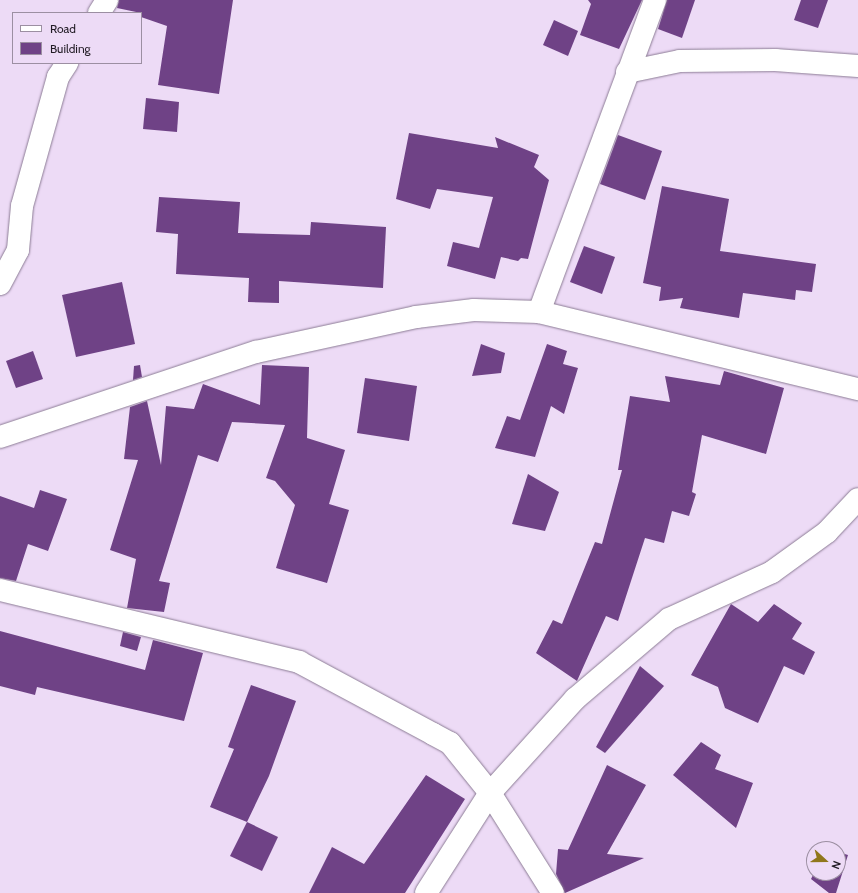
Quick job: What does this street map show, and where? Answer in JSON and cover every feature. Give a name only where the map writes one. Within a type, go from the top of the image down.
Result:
[{"type":"street","points":[[100,12],[107,0]]},
{"type":"street","points":[[539,312],[655,0]]},
{"type":"street","points":[[627,72],[680,61],[775,60],[858,66]]},
{"type":"street","points":[[0,284],[18,250],[22,206],[58,77],[66,64]]},
{"type":"street","points":[[0,437],[256,352],[416,317],[474,310],[539,312],[858,389]]},
{"type":"street","points":[[426,893],[490,793],[575,699],[669,619],[772,572],[827,532],[858,499]]},
{"type":"street","points":[[0,590],[299,662],[450,743],[490,793],[553,893]]},
{"type":"building","points":[[119,0],[233,0],[219,94],[158,85],[167,26],[142,17],[142,12],[117,8]]},
{"type":"building","points":[[588,0],[642,0],[619,49],[580,35],[591,4]]},
{"type":"building","points":[[667,0],[695,0],[682,38],[658,29]]},
{"type":"building","points":[[801,0],[828,0],[818,28],[794,20]]},
{"type":"building","points":[[554,20],[578,31],[568,56],[543,45]]},
{"type":"building","points":[[146,98],[179,102],[177,132],[143,129]]},
{"type":"building","points":[[409,133],[498,148],[495,137],[539,155],[534,167],[549,180],[528,259],[521,258],[518,261],[501,257],[495,279],[447,266],[453,242],[479,248],[493,197],[437,189],[430,209],[396,199]]},
{"type":"building","points":[[618,135],[662,151],[645,200],[600,184]]},
{"type":"building","points":[[662,186],[729,199],[720,251],[816,264],[812,292],[796,290],[795,300],[743,293],[739,318],[680,308],[683,298],[659,301],[661,287],[643,283]]},
{"type":"building","points":[[159,197],[240,202],[238,233],[310,235],[311,222],[386,227],[383,288],[279,281],[279,303],[248,302],[249,278],[176,274],[178,234],[156,232]]},
{"type":"building","points":[[584,246],[615,257],[602,294],[570,282]]},
{"type":"building","points":[[122,282],[135,344],[76,357],[62,295]]},
{"type":"building","points":[[481,344],[505,353],[501,373],[472,376]]},
{"type":"building","points":[[547,344],[567,351],[563,364],[578,368],[564,414],[551,406],[535,457],[495,448],[507,416],[520,420]]},
{"type":"building","points":[[33,351],[43,379],[16,388],[6,361]]},
{"type":"building","points":[[140,365],[142,377],[133,380],[134,366]]},
{"type":"building","points":[[262,365],[309,367],[307,438],[345,450],[329,504],[349,510],[327,583],[276,568],[295,505],[275,481],[266,478],[285,425],[232,422],[218,462],[198,455],[159,581],[170,583],[164,612],[127,608],[136,559],[110,550],[138,460],[124,459],[130,407],[147,401],[161,465],[166,406],[194,409],[203,384],[260,405]]},
{"type":"building","points":[[724,371],[784,388],[766,454],[702,435],[692,492],[696,494],[689,516],[672,511],[664,543],[645,538],[618,621],[606,616],[577,681],[536,653],[553,620],[562,624],[595,542],[602,544],[622,470],[618,470],[630,396],[670,402],[665,376],[720,385]]},
{"type":"building","points":[[365,378],[417,386],[409,441],[357,433]]},
{"type":"building","points":[[528,474],[559,492],[545,531],[512,524]]},
{"type":"building","points":[[40,490],[67,499],[48,551],[28,544],[16,581],[0,578],[0,496],[34,508]]},
{"type":"building","points":[[731,604],[758,622],[774,604],[802,623],[792,639],[815,652],[804,675],[784,666],[758,723],[725,708],[718,687],[691,675]]},
{"type":"building","points":[[0,631],[145,670],[153,640],[203,653],[184,721],[37,687],[35,695],[0,686]]},
{"type":"building","points":[[123,632],[141,637],[137,651],[120,646]]},
{"type":"building","points":[[640,666],[664,686],[605,753],[596,747]]},
{"type":"building","points":[[251,685],[296,701],[269,776],[247,822],[210,807],[234,749],[228,747]]},
{"type":"building","points":[[701,742],[721,755],[715,769],[753,783],[736,828],[673,775]]},
{"type":"building","points":[[607,765],[646,785],[607,854],[644,858],[565,893],[556,874],[558,849],[568,850]]},
{"type":"building","points":[[426,775],[465,799],[405,893],[309,893],[332,847],[364,864]]},
{"type":"building","points":[[247,822],[278,837],[262,871],[230,856]]},
{"type":"building","points":[[814,881],[840,881],[836,893],[829,893]]}]
